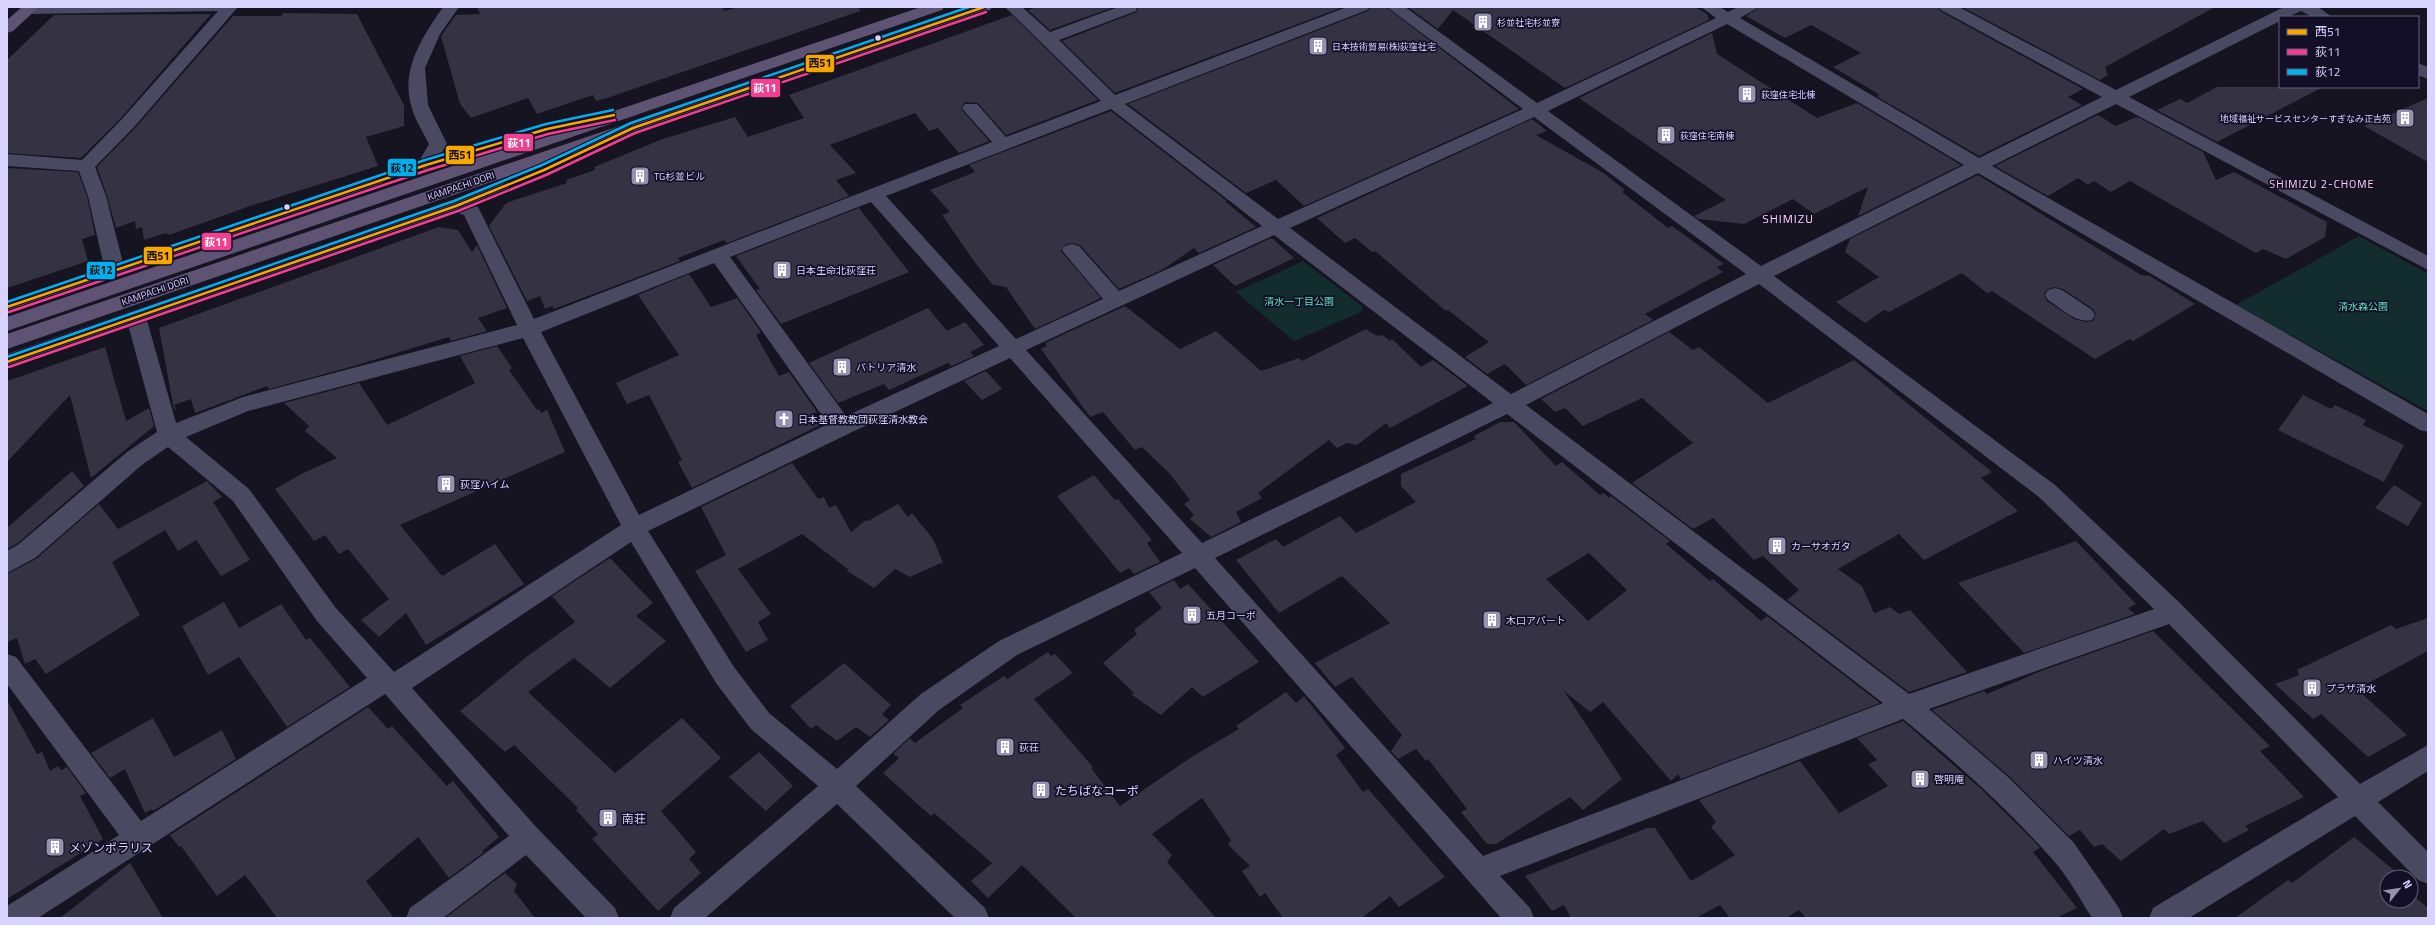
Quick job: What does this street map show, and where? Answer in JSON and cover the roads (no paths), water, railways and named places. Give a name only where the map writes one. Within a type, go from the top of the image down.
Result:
[{"type":"main road","name":"KAMPACHI DORI","points":[[7,342],[629,120],[936,7]]},
{"type":"main road","name":"KAMPACHI DORI","points":[[7,324],[629,120],[984,7]]},
{"type":"main road","points":[[7,28],[30,8]]},
{"type":"main road","points":[[7,307],[426,165],[547,129],[629,120]]},
{"type":"main road","points":[[7,362],[456,206],[544,170],[629,120]]},
{"type":"street","points":[[30,8],[214,7]]},
{"type":"street","points":[[86,166],[128,123],[230,7]]},
{"type":"street","points":[[426,165],[438,144],[419,105],[417,68],[432,34],[451,7]]},
{"type":"street","points":[[7,563],[27,551],[135,458],[169,435],[243,405],[529,329],[718,254],[875,195],[1361,7]]},
{"type":"street","points":[[1394,7],[1760,274],[2047,491],[2173,612],[2428,871]]},
{"type":"street","points":[[1709,7],[1980,167],[2428,424]]},
{"type":"street","points":[[13,918],[634,528],[842,427],[1430,156],[1536,110],[1751,7]]},
{"type":"street","points":[[1947,7],[2428,264]]},
{"type":"street","points":[[684,918],[930,702],[1008,648],[1508,405],[1760,274],[1980,167],[2296,7]]},
{"type":"street","points":[[2306,7],[2322,16]]},
{"type":"street","points":[[1048,38],[1130,8]]},
{"type":"street","points":[[1016,10],[1048,38],[1113,103],[1508,405],[1906,706],[1999,786],[2064,852],[2109,918]]},
{"type":"street","points":[[2419,69],[2428,74]]},
{"type":"street","points":[[971,108],[1004,145]]},
{"type":"street","points":[[7,160],[86,166]]},
{"type":"street","points":[[86,166],[97,196],[115,271]]},
{"type":"street","points":[[875,195],[1011,349],[1198,555],[1330,706],[1520,918]]},
{"type":"street","points":[[456,206],[471,212],[529,329],[634,528],[725,675],[760,721],[817,767],[975,918]]},
{"type":"street","points":[[1072,250],[1116,301]]},
{"type":"street","points":[[718,254],[842,427]]},
{"type":"street","points":[[2055,295],[2085,315]]},
{"type":"street","points":[[136,316],[169,435],[241,495],[326,614],[528,838],[605,918]]},
{"type":"street","points":[[1478,871],[1906,706],[2173,612]]},
{"type":"street","points":[[7,664],[139,839]]},
{"type":"street","points":[[2163,918],[2428,757]]},
{"type":"street","points":[[420,918],[528,838]]},
{"type":"place","name":"杉並社宅杉並寮","points":[[1483,22]]},
{"type":"place","name":"日本技術貿易(株)荻窪社宅","points":[[1318,46]]},
{"type":"place","name":"荻窪住宅北棟","points":[[1747,94]]},
{"type":"place","name":"地域福祉サービスセンターすぎなみ正吉苑","points":[[2405,118]]},
{"type":"place","name":"荻窪住宅南棟","points":[[1666,135]]},
{"type":"place","name":"TG杉並ビル","points":[[640,176]]},
{"type":"place","name":"日本生命北荻窪荘","points":[[782,270]]},
{"type":"place","name":"パトリア清水","points":[[842,367]]},
{"type":"place","name":"日本基督教教団荻窪清水教会","points":[[784,419]]},
{"type":"place","name":"荻窪ハイム","points":[[446,484]]},
{"type":"place","name":"カーサオガタ","points":[[1777,546]]},
{"type":"place","name":"五月コーポ","points":[[1192,615]]},
{"type":"place","name":"木口アパート","points":[[1492,620]]},
{"type":"place","name":"プラザ清水","points":[[2312,688]]},
{"type":"place","name":"荻荘","points":[[1005,747]]},
{"type":"place","name":"ハイツ清水","points":[[2039,760]]},
{"type":"place","name":"啓明庵","points":[[1920,779]]},
{"type":"place","name":"たちばなコーポ","points":[[1041,790]]},
{"type":"place","name":"南荘","points":[[608,818]]},
{"type":"place","name":"メゾンポラリス","points":[[55,847]]},
{"type":"district","name":"SHIMIZU 2-CHOME","points":[[2322,184]]},
{"type":"district","name":"SHIMIZU","points":[[1788,218]]},
{"type":"park label","name":"清水一丁目公園","points":[[1299,301]]},
{"type":"park label","name":"清水森公園","points":[[2363,306]]}]
